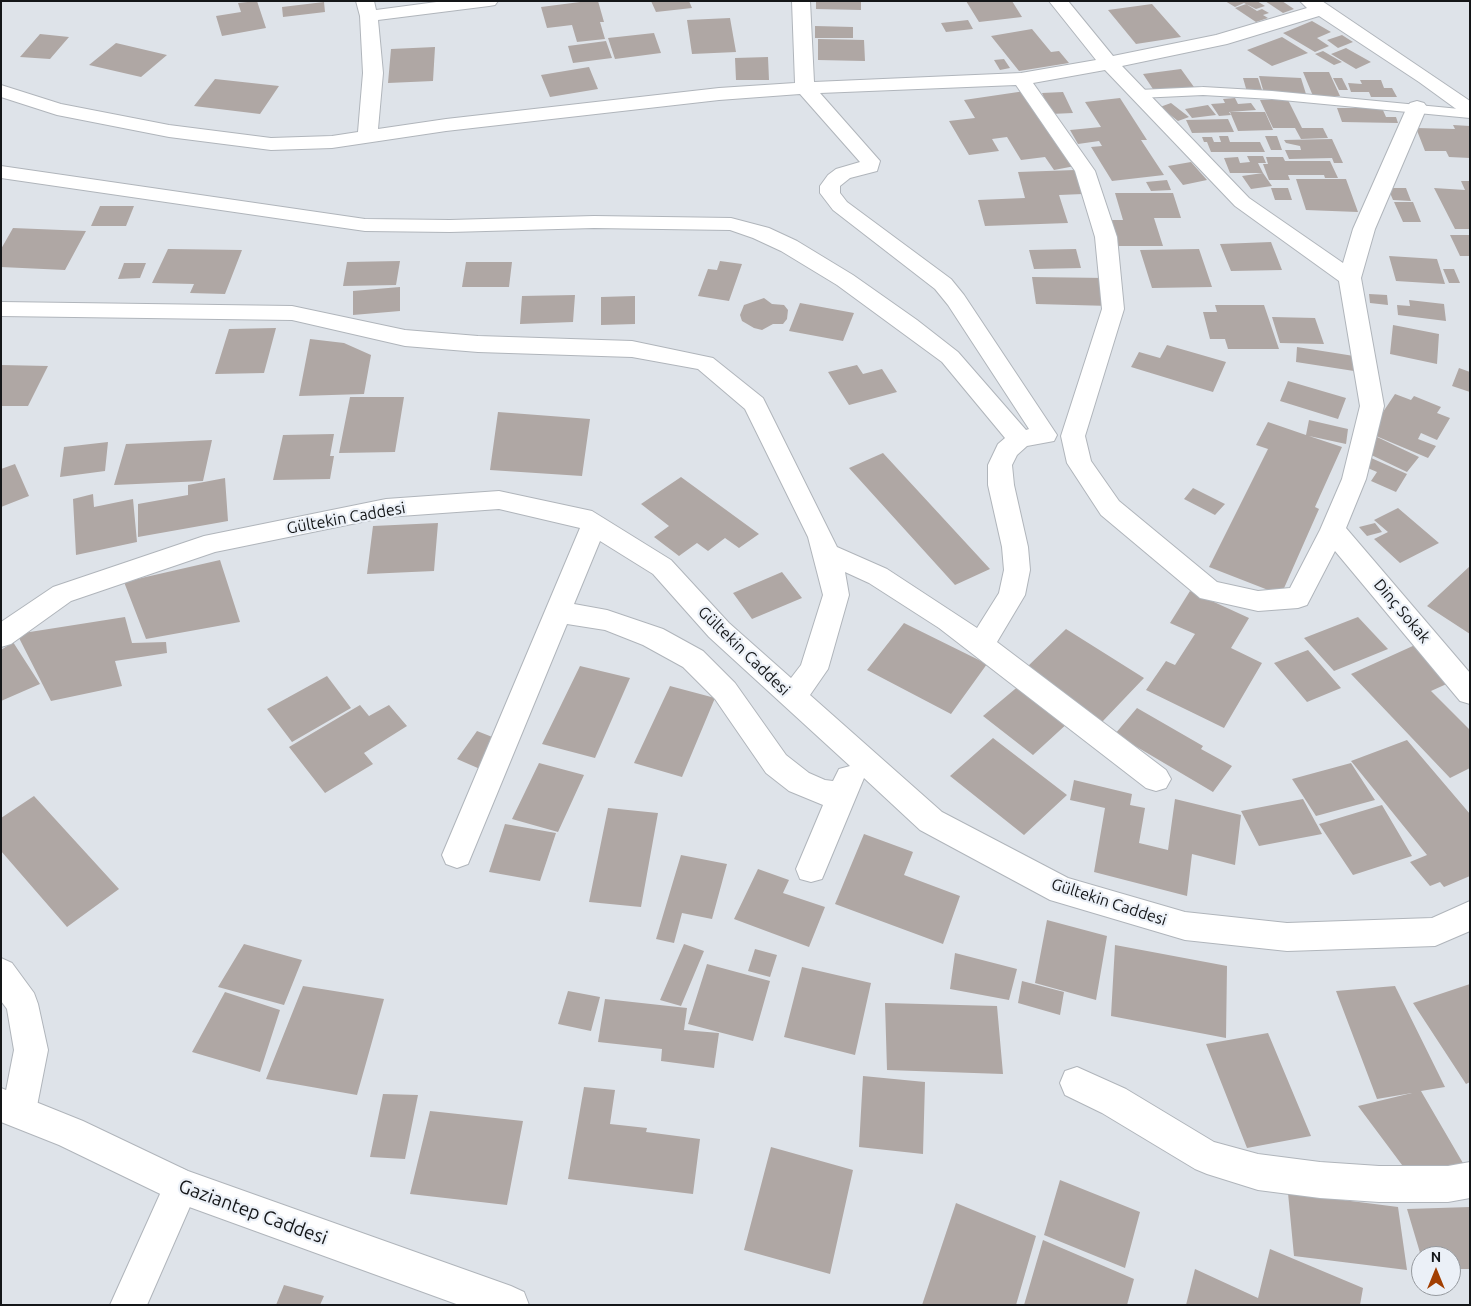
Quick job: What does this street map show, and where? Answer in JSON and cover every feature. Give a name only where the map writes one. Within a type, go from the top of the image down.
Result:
[{"type":"street","points":[[367,137],[372,72],[367,9],[489,1]]},
{"type":"street","points":[[801,1],[805,88],[870,161],[870,167],[843,173],[830,186],[830,192],[840,206],[943,284],[956,300],[1033,437]]},
{"type":"street","points":[[1058,1],[1108,62],[1242,202],[1350,278]]},
{"type":"street","points":[[1,91],[57,108],[169,131],[270,144],[332,142],[446,125],[689,98],[805,88],[1021,79],[1061,73],[1220,40],[1316,5],[1470,110]]},
{"type":"street","points":[[1021,79],[1086,171],[1106,237],[1113,309],[1073,436],[1078,462],[1110,508],[1209,591],[1258,601],[1298,598],[1334,530],[1354,479],[1372,406],[1350,278],[1364,229],[1418,107]]},
{"type":"street","points":[[1,172],[276,214],[365,225],[450,226],[594,222],[731,224],[761,233],[789,246],[845,280],[909,325],[950,357],[1033,437]]},
{"type":"street","points":[[1,309],[292,313],[404,338],[478,344],[632,350],[705,363],[755,404],[821,537],[826,553],[836,595],[814,669],[792,698]]},
{"type":"street","points":[[981,644],[1012,595],[1017,570],[1015,547],[1001,485],[1000,465],[1007,450],[1033,437],[1073,436]]},
{"type":"street","name":"Gültekin Caddesi","points":[[1,636],[62,594],[213,543],[386,508],[499,500],[583,518],[662,567],[719,630],[931,822],[1061,890],[1185,926],[1287,937],[1435,932],[1470,915]]},
{"type":"street","points":[[456,856],[594,525]]},
{"type":"street","name":"Dinç Sokak","points":[[1334,530],[1467,684]]},
{"type":"street","points":[[826,553],[878,576],[949,621],[1156,779]]},
{"type":"street","points":[[836,595],[878,576]]},
{"type":"street","points":[[558,612],[607,620],[653,637],[693,659],[725,691],[776,764],[799,782],[822,792],[842,794]]},
{"type":"street","points":[[811,869],[858,756]]},
{"type":"street","points":[[1,973],[22,1004],[31,1050],[10,1108]]},
{"type":"street","points":[[1077,1083],[1114,1102],[1207,1157],[1258,1172],[1320,1180],[1379,1184],[1448,1184],[1470,1180]]},
{"type":"street","name":"Gaziantep Caddesi","points":[[10,1108],[181,1186],[511,1305]]},
{"type":"street","points":[[128,1305],[181,1186]]},
{"type":"lane","points":[[1138,94],[1203,91],[1418,107],[1470,114]]},
{"type":"building","points":[[257,1],[266,28],[222,36],[216,16],[241,12],[238,3]]},
{"type":"building","points":[[598,1],[604,22],[600,22],[605,39],[577,42],[572,25],[547,28],[541,7]]},
{"type":"building","points":[[651,1],[689,1],[692,8],[656,12]]},
{"type":"building","points":[[816,1],[861,1],[861,10],[816,9]]},
{"type":"building","points":[[966,1],[1012,1],[1022,17],[979,22]]},
{"type":"building","points":[[1225,1],[1257,1],[1265,6],[1256,9],[1244,3],[1235,7]]},
{"type":"building","points":[[1265,1],[1282,1],[1294,9],[1283,13]]},
{"type":"building","points":[[324,2],[325,12],[283,17],[282,7]]},
{"type":"building","points":[[1152,4],[1181,37],[1136,44],[1108,10]]},
{"type":"building","points":[[1246,4],[1257,11],[1262,9],[1269,13],[1263,15],[1268,18],[1256,22],[1235,8]]},
{"type":"building","points":[[730,18],[736,52],[692,54],[687,20]]},
{"type":"building","points":[[968,20],[973,29],[946,32],[941,23]]},
{"type":"building","points":[[1312,21],[1331,32],[1317,38],[1329,46],[1315,52],[1283,33]]},
{"type":"building","points":[[815,26],[853,27],[853,38],[815,38]]},
{"type":"building","points":[[1032,29],[1051,52],[1059,51],[1069,63],[1019,71],[991,36]]},
{"type":"building","points":[[654,33],[661,53],[615,59],[608,38]]},
{"type":"building","points":[[40,34],[69,37],[50,59],[20,57]]},
{"type":"building","points":[[1342,35],[1353,42],[1338,48],[1327,40]]},
{"type":"building","points":[[1282,37],[1308,53],[1272,66],[1247,50]]},
{"type":"building","points":[[818,39],[864,40],[865,61],[818,60]]},
{"type":"building","points":[[606,41],[612,58],[573,63],[568,46]]},
{"type":"building","points":[[116,43],[167,55],[141,77],[89,65]]},
{"type":"building","points":[[435,47],[433,81],[388,83],[391,49]]},
{"type":"building","points":[[1346,48],[1371,62],[1356,69],[1331,54]]},
{"type":"building","points":[[1323,51],[1342,62],[1334,65],[1315,54]]},
{"type":"building","points":[[768,57],[769,80],[736,80],[735,58]]},
{"type":"building","points":[[1004,59],[1010,68],[1000,70],[994,60]]},
{"type":"building","points":[[589,67],[598,89],[550,97],[541,75]]},
{"type":"building","points":[[1181,69],[1194,87],[1155,92],[1143,74]]},
{"type":"building","points":[[1303,72],[1329,72],[1340,96],[1313,96]]},
{"type":"building","points":[[1259,76],[1301,78],[1306,94],[1264,93]]},
{"type":"building","points":[[1243,78],[1258,78],[1263,93],[1247,92]]},
{"type":"building","points":[[1333,78],[1342,78],[1348,90],[1339,90]]},
{"type":"building","points":[[215,79],[279,86],[260,114],[194,106]]},
{"type":"building","points":[[1360,80],[1381,80],[1384,88],[1392,88],[1397,97],[1371,97],[1369,92],[1351,92],[1348,83],[1362,84]]},
{"type":"building","points":[[1025,91],[1075,166],[1054,170],[1045,157],[1021,160],[1007,137],[992,139],[999,151],[969,155],[949,121],[975,118],[964,100]]},
{"type":"building","points":[[1063,92],[1073,113],[1051,114],[1042,93]]},
{"type":"building","points":[[1120,98],[1147,140],[1141,140],[1164,175],[1112,181],[1091,147],[1102,146],[1099,141],[1078,144],[1070,130],[1101,127],[1085,102]]},
{"type":"building","points":[[1235,98],[1238,104],[1251,103],[1256,110],[1229,112],[1231,115],[1219,116],[1211,104],[1225,103],[1223,99]]},
{"type":"building","points":[[1260,100],[1288,100],[1302,128],[1323,128],[1328,138],[1301,139],[1295,128],[1273,128]]},
{"type":"building","points":[[1171,103],[1189,117],[1178,121],[1160,107]]},
{"type":"building","points":[[1208,105],[1216,115],[1192,118],[1185,109]]},
{"type":"building","points":[[1337,108],[1382,108],[1386,117],[1396,117],[1398,123],[1342,122]]},
{"type":"building","points":[[1230,112],[1265,112],[1273,130],[1238,131]]},
{"type":"building","points":[[1228,119],[1234,132],[1192,133],[1186,120]]},
{"type":"building","points":[[1453,125],[1470,126],[1470,158],[1449,157],[1446,151],[1425,151],[1416,128],[1455,129]]},
{"type":"building","points":[[1219,136],[1228,136],[1230,142],[1260,142],[1265,152],[1211,152],[1207,142],[1204,142],[1202,137],[1212,137],[1214,142],[1221,142]]},
{"type":"building","points":[[1265,136],[1277,136],[1282,150],[1271,150]]},
{"type":"building","points":[[1332,139],[1343,163],[1334,163],[1332,158],[1289,159],[1285,150],[1301,150],[1300,146],[1286,143],[1284,140]]},
{"type":"building","points":[[1247,156],[1263,156],[1266,163],[1258,163],[1263,173],[1230,173],[1224,158],[1238,157],[1240,163],[1250,162]]},
{"type":"building","points":[[1266,157],[1283,157],[1285,161],[1330,161],[1338,178],[1325,178],[1324,175],[1288,175],[1290,180],[1269,180],[1263,164],[1268,164]]},
{"type":"building","points":[[1191,162],[1207,180],[1183,185],[1168,166]]},
{"type":"building","points":[[1075,170],[1083,194],[1059,195],[1068,223],[985,226],[978,200],[1025,198],[1018,172]]},
{"type":"building","points":[[1263,173],[1272,186],[1251,189],[1242,176]]},
{"type":"building","points":[[1296,179],[1346,179],[1358,212],[1306,210]]},
{"type":"building","points":[[1167,180],[1171,190],[1151,191],[1146,182]]},
{"type":"building","points":[[1461,181],[1470,181],[1470,229],[1455,229],[1434,188],[1465,190]]},
{"type":"building","points":[[1271,188],[1288,188],[1292,200],[1275,200]]},
{"type":"building","points":[[1388,188],[1406,188],[1411,201],[1393,200]]},
{"type":"building","points":[[1115,193],[1173,193],[1181,218],[1154,218],[1163,246],[1114,246],[1107,220],[1123,220]]},
{"type":"building","points":[[1394,202],[1413,202],[1421,222],[1403,222]]},
{"type":"building","points":[[100,206],[134,206],[126,226],[91,226]]},
{"type":"building","points":[[13,228],[86,231],[65,270],[1,267],[1,249]]},
{"type":"building","points":[[1450,235],[1470,235],[1470,256],[1460,256]]},
{"type":"building","points":[[1271,242],[1282,270],[1231,271],[1220,244]]},
{"type":"building","points":[[168,249],[242,250],[225,294],[190,293],[194,284],[152,283]]},
{"type":"building","points":[[1076,249],[1081,268],[1034,269],[1029,250]]},
{"type":"building","points":[[1199,249],[1212,287],[1152,288],[1140,250]]},
{"type":"building","points":[[1389,256],[1437,259],[1445,284],[1396,281]]},
{"type":"building","points":[[400,261],[396,285],[343,286],[347,262]]},
{"type":"building","points":[[720,261],[742,264],[729,301],[698,296],[708,269],[717,270]]},
{"type":"building","points":[[466,262],[512,262],[509,287],[462,287]]},
{"type":"building","points":[[124,263],[146,263],[140,278],[118,279]]},
{"type":"building","points":[[1443,269],[1454,269],[1460,283],[1449,283]]},
{"type":"building","points":[[1032,277],[1106,278],[1111,306],[1036,304]]},
{"type":"building","points":[[400,287],[400,311],[353,315],[353,291]]},
{"type":"building","points":[[1369,294],[1387,295],[1388,305],[1370,303]]},
{"type":"building","points":[[575,295],[573,322],[520,324],[522,296]]},
{"type":"building","points":[[635,296],[635,324],[601,325],[601,297]]},
{"type":"building","points":[[764,298],[772,304],[784,305],[788,310],[787,319],[783,324],[773,324],[762,330],[742,321],[740,315],[744,305]]},
{"type":"building","points":[[1409,300],[1444,304],[1446,321],[1398,315],[1397,305],[1410,306]]},
{"type":"building","points":[[800,303],[854,313],[843,341],[789,331]]},
{"type":"building","points":[[1215,305],[1264,305],[1279,349],[1228,349],[1225,339],[1210,339],[1203,312],[1217,312]]},
{"type":"building","points":[[1272,317],[1315,318],[1324,344],[1280,343]]},
{"type":"building","points":[[1393,325],[1439,334],[1437,364],[1390,354]]},
{"type":"building","points":[[276,328],[264,373],[215,374],[229,329]]},
{"type":"building","points":[[310,339],[344,343],[371,355],[364,394],[299,396]]},
{"type":"building","points":[[1167,345],[1226,362],[1213,392],[1131,367],[1139,352],[1160,358]]},
{"type":"building","points":[[1297,347],[1354,356],[1354,371],[1296,362]]},
{"type":"building","points":[[1,365],[48,366],[28,406],[1,406]]},
{"type":"building","points":[[857,365],[863,374],[882,369],[897,392],[849,405],[828,372]]},
{"type":"building","points":[[1459,368],[1470,372],[1470,392],[1452,386]]},
{"type":"building","points":[[1288,381],[1346,398],[1338,419],[1280,401]]},
{"type":"building","points":[[1395,394],[1411,400],[1414,396],[1441,407],[1437,413],[1450,418],[1437,440],[1421,433],[1418,439],[1436,446],[1428,458],[1369,433]]},
{"type":"building","points":[[350,397],[404,397],[395,452],[339,453]]},
{"type":"building","points":[[498,412],[590,419],[582,476],[490,470]]},
{"type":"building","points":[[1309,420],[1348,429],[1346,444],[1309,436],[1342,447],[1315,507],[1319,509],[1281,595],[1209,567],[1268,449],[1256,445],[1268,422],[1306,435]]},
{"type":"building","points":[[334,434],[330,456],[334,456],[330,479],[273,480],[283,435]]},
{"type":"building","points":[[1377,437],[1419,457],[1407,472],[1365,452]]},
{"type":"building","points":[[212,440],[203,481],[114,485],[126,444]]},
{"type":"building","points":[[108,442],[105,471],[60,477],[64,447]]},
{"type":"building","points":[[883,453],[990,569],[955,585],[849,468]]},
{"type":"building","points":[[1369,457],[1407,474],[1396,492],[1371,481],[1377,472],[1363,466]]},
{"type":"building","points":[[15,464],[29,496],[1,507],[1,469]]},
{"type":"building","points":[[681,477],[759,534],[739,548],[725,538],[708,551],[697,543],[679,556],[654,537],[669,526],[641,504]]},
{"type":"building","points":[[225,478],[228,521],[138,537],[138,504],[188,495],[188,485]]},
{"type":"building","points":[[1193,488],[1225,504],[1215,515],[1184,499]]},
{"type":"building","points":[[93,494],[94,507],[133,499],[137,542],[76,555],[73,499]]},
{"type":"building","points":[[1398,508],[1439,543],[1400,563],[1374,539],[1388,532],[1374,520]]},
{"type":"building","points":[[438,523],[434,571],[367,574],[373,526]]},
{"type":"building","points":[[1375,523],[1382,532],[1367,536],[1359,527]]},
{"type":"building","points":[[220,560],[240,622],[146,639],[124,582]]},
{"type":"building","points":[[1470,566],[1470,634],[1427,606]]},
{"type":"building","points":[[782,572],[802,598],[752,619],[733,593]]},
{"type":"building","points":[[1190,591],[1249,618],[1231,648],[1262,663],[1224,728],[1146,690],[1166,661],[1175,665],[1195,634],[1170,623]]},
{"type":"building","points":[[125,617],[132,643],[166,642],[167,653],[115,661],[122,686],[51,701],[17,634]]},
{"type":"building","points":[[1358,617],[1388,649],[1334,671],[1304,638]]},
{"type":"building","points":[[904,623],[987,664],[951,714],[867,670]]},
{"type":"building","points":[[1066,629],[1144,678],[1102,722],[1024,670]]},
{"type":"building","points":[[13,642],[40,684],[1,701],[1,650]]},
{"type":"building","points":[[1415,645],[1451,682],[1431,691],[1470,730],[1470,768],[1450,778],[1351,674]]},
{"type":"building","points":[[1308,650],[1341,688],[1307,702],[1274,663]]},
{"type":"building","points":[[580,666],[630,678],[595,758],[542,744]]},
{"type":"building","points":[[327,676],[351,708],[292,742],[267,709]]},
{"type":"building","points":[[1021,684],[1070,721],[1033,755],[983,716]]},
{"type":"building","points":[[670,686],[715,698],[682,777],[634,763]]},
{"type":"building","points":[[360,705],[369,716],[389,705],[407,726],[364,753],[373,764],[325,793],[289,747]]},
{"type":"building","points":[[1137,708],[1203,746],[1201,749],[1232,766],[1213,792],[1115,734]]},
{"type":"building","points":[[477,731],[500,740],[480,769],[457,759]]},
{"type":"building","points":[[993,738],[1067,795],[1024,835],[950,776]]},
{"type":"building","points":[[1407,740],[1470,814],[1470,876],[1444,887],[1440,882],[1430,886],[1410,862],[1427,855],[1351,761]]},
{"type":"building","points":[[539,763],[584,775],[558,832],[512,819]]},
{"type":"building","points":[[1351,763],[1375,800],[1316,816],[1292,779]]},
{"type":"building","points":[[1074,780],[1132,794],[1130,805],[1145,808],[1139,843],[1168,850],[1175,799],[1241,815],[1235,865],[1192,854],[1187,896],[1094,872],[1105,808],[1070,800]]},
{"type":"building","points":[[34,796],[119,889],[67,927],[1,851],[1,818]]},
{"type":"building","points":[[1303,799],[1322,834],[1259,846],[1241,811]]},
{"type":"building","points":[[1382,805],[1412,856],[1353,875],[1319,824]]},
{"type":"building","points":[[608,808],[658,813],[641,907],[589,902]]},
{"type":"building","points":[[505,824],[556,833],[540,881],[489,872]]},
{"type":"building","points":[[864,834],[913,852],[904,875],[960,896],[943,944],[835,904]]},
{"type":"building","points":[[681,855],[727,864],[712,919],[682,913],[674,943],[656,939]]},
{"type":"building","points":[[758,869],[789,880],[783,893],[825,907],[809,947],[734,919]]},
{"type":"building","points":[[1047,920],[1107,936],[1096,1000],[1035,983]]},
{"type":"building","points":[[244,944],[302,960],[284,1005],[218,987]]},
{"type":"building","points":[[684,944],[704,951],[681,1006],[660,1000]]},
{"type":"building","points":[[1115,945],[1227,966],[1226,1038],[1111,1016]]},
{"type":"building","points":[[755,949],[777,955],[770,977],[748,971]]},
{"type":"building","points":[[955,953],[1017,969],[1009,1000],[950,989]]},
{"type":"building","points":[[707,964],[770,981],[753,1041],[688,1024]]},
{"type":"building","points":[[802,967],[871,983],[855,1055],[784,1037]]},
{"type":"building","points":[[1022,981],[1064,992],[1060,1015],[1018,1003]]},
{"type":"building","points":[[1470,984],[1470,1082],[1466,1084],[1413,1003]]},
{"type":"building","points":[[303,986],[384,999],[357,1095],[266,1079]]},
{"type":"building","points":[[1395,986],[1445,1087],[1421,1091],[1467,1170],[1408,1173],[1358,1106],[1412,1093],[1377,1099],[1336,991]]},
{"type":"building","points":[[568,991],[600,997],[591,1031],[558,1024]]},
{"type":"building","points":[[225,992],[280,1010],[260,1072],[192,1052]]},
{"type":"building","points":[[605,999],[687,1008],[684,1030],[719,1033],[714,1068],[661,1061],[662,1049],[598,1042]]},
{"type":"building","points":[[885,1003],[997,1006],[1003,1074],[887,1070]]},
{"type":"building","points":[[1268,1033],[1311,1136],[1247,1148],[1206,1044]]},
{"type":"building","points":[[863,1076],[925,1082],[923,1154],[859,1147]]},
{"type":"building","points":[[584,1087],[615,1090],[610,1124],[647,1128],[646,1132],[700,1139],[693,1194],[568,1179]]},
{"type":"building","points":[[383,1094],[418,1095],[405,1159],[370,1157]]},
{"type":"building","points":[[430,1111],[523,1121],[507,1205],[410,1194]]},
{"type":"building","points":[[771,1147],[853,1170],[830,1274],[744,1250]]},
{"type":"building","points":[[1060,1180],[1140,1212],[1125,1268],[1044,1235]]},
{"type":"building","points":[[1288,1193],[1398,1207],[1407,1270],[1294,1256]]},
{"type":"building","points":[[956,1203],[1036,1236],[1016,1305],[922,1305]]},
{"type":"building","points":[[1470,1207],[1470,1269],[1461,1269],[1461,1246],[1418,1246],[1407,1209]]},
{"type":"building","points":[[1043,1240],[1134,1279],[1127,1305],[1024,1305]]},
{"type":"building","points":[[1270,1249],[1363,1288],[1360,1305],[1186,1305],[1195,1269],[1258,1298]]},
{"type":"building","points":[[284,1285],[324,1296],[320,1305],[276,1305]]}]
